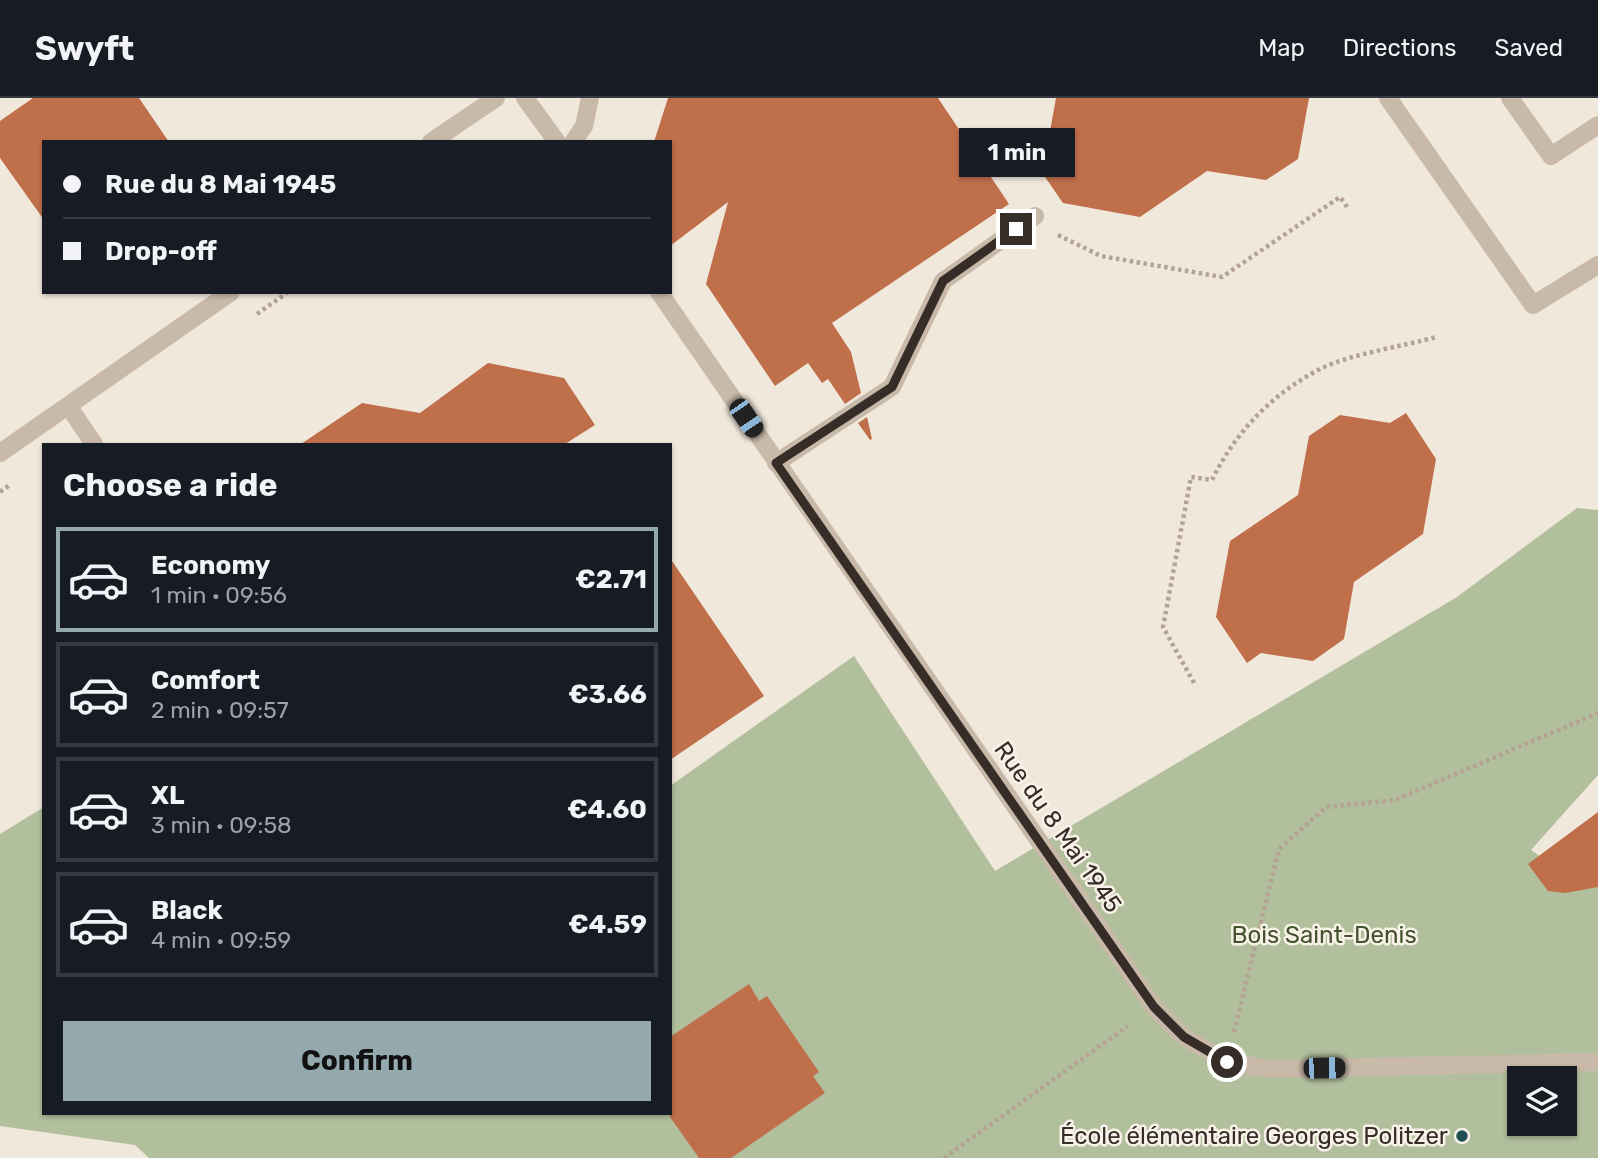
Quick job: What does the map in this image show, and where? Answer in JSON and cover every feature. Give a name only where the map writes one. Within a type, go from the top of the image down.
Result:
[{"type":"street","points":[[434,140],[496,98]]},
{"type":"street","points":[[525,98],[556,140]]},
{"type":"street","points":[[574,140],[584,126],[590,98]]},
{"type":"street","points":[[1388,98],[1533,304],[1564,288],[1598,265]]},
{"type":"street","points":[[1510,98],[1551,156],[1598,125]]},
{"type":"street","points":[[776,463],[892,387],[943,281],[1035,216]]},
{"type":"street","points":[[0,453],[228,294]]},
{"type":"street","name":"Rue du 8 Mai 1945","points":[[660,294],[1154,1007],[1184,1037],[1227,1062],[1270,1069],[1598,1062]]},
{"type":"street","points":[[69,407],[93,443]]},
{"type":"path","points":[[1035,216],[1064,240],[1101,256],[1222,277],[1340,197],[1348,208]]},
{"type":"path","points":[[1194,683],[1163,627],[1191,477],[1212,480],[1245,427],[1273,400],[1324,367],[1436,337]]},
{"type":"path","points":[[1227,1062],[1279,849],[1326,807],[1395,800],[1598,713]]},
{"type":"path","points":[[944,1158],[1154,1007]]},
{"type":"green space","name":"Bois Saint-Denis","points":[[1577,508],[1598,510],[1598,775],[1531,850],[1579,885],[1598,885],[1598,1158],[149,1158],[135,1145],[0,1126],[0,834],[42,808],[42,1115],[672,1115],[672,785],[854,656],[995,871],[1457,597]]},
{"type":"building","points":[[33,98],[139,98],[168,140],[42,140],[42,217],[0,158],[0,121]]},
{"type":"building","points":[[668,98],[938,98],[1009,204],[832,323],[851,352],[861,393],[845,404],[828,379],[822,383],[808,363],[775,386],[706,284],[728,202],[672,244],[672,140],[655,140]]},
{"type":"building","points":[[1056,98],[1309,98],[1298,159],[1266,180],[1207,171],[1140,217],[1063,203],[1032,158],[1047,148]]},
{"type":"building","points":[[488,363],[564,378],[595,425],[567,443],[302,443],[362,403],[420,413]]},
{"type":"building","points":[[1406,413],[1436,459],[1423,534],[1354,582],[1344,639],[1313,661],[1261,653],[1247,663],[1216,617],[1230,541],[1298,495],[1309,436],[1340,415],[1390,423]]},
{"type":"building","points":[[867,417],[872,439],[870,440],[858,423]]},
{"type":"building","points":[[672,561],[764,696],[672,759]]},
{"type":"building","points":[[1598,812],[1598,887],[1565,893],[1548,891],[1528,864]]},
{"type":"building","points":[[749,984],[759,1001],[767,996],[819,1072],[813,1076],[825,1093],[731,1158],[699,1158],[670,1117],[672,1036]]},
{"type":"place","name":"École élémentaire Georges Politzer","points":[[1462,1136]]},
{"type":"route","points":[[1016,229],[943,281],[892,387],[776,463],[1154,1007],[1184,1037],[1227,1062]]}]
